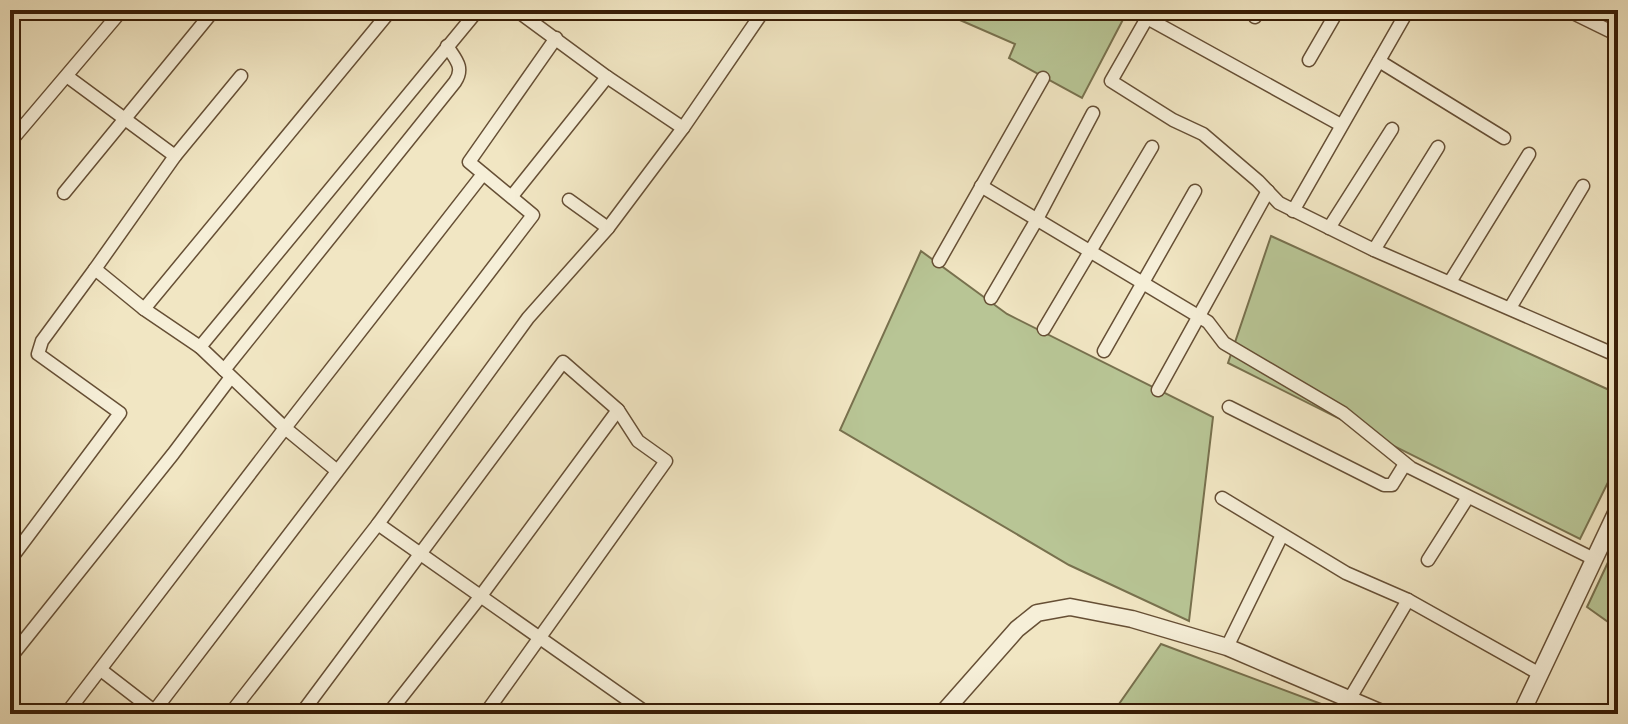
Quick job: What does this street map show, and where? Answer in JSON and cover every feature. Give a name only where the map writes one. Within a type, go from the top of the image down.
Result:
[{"type":"street","points":[[10,142],[122,10]]},
{"type":"street","points":[[64,193],[214,10]]},
{"type":"street","points":[[144,309],[391,10]]},
{"type":"street","points":[[200,347],[478,10]]},
{"type":"street","points":[[516,10],[683,128]]},
{"type":"street","points":[[230,714],[378,524],[528,318],[608,228],[683,128],[764,10]]},
{"type":"street","points":[[1309,60],[1338,10]]},
{"type":"street","points":[[1293,211],[1408,10]]},
{"type":"street","points":[[1567,10],[1618,35]]},
{"type":"street","points":[[1341,125],[1147,18],[1111,81],[1173,120],[1203,134],[1279,203],[1293,211],[1374,250],[1618,356]]},
{"type":"street","points":[[101,670],[155,713],[336,470],[533,215],[469,162],[556,38]]},
{"type":"street","points":[[10,658],[173,454],[228,374],[460,75],[460,66],[447,46]]},
{"type":"street","points":[[1379,61],[1504,138]]},
{"type":"street","points":[[10,560],[120,413],[38,354],[42,341],[175,156],[241,76]]},
{"type":"street","points":[[68,77],[175,156]]},
{"type":"street","points":[[512,196],[607,77]]},
{"type":"street","points":[[939,261],[1043,78]]},
{"type":"street","points":[[991,298],[1093,113]]},
{"type":"street","points":[[1329,228],[1392,129]]},
{"type":"street","points":[[1044,329],[1152,147]]},
{"type":"street","points":[[1374,250],[1438,147]]},
{"type":"street","points":[[1450,282],[1529,154]]},
{"type":"street","points":[[66,714],[483,174]]},
{"type":"street","points":[[981,186],[1199,316],[1208,322],[1224,343],[1343,413],[1405,464],[1594,559]]},
{"type":"street","points":[[1510,308],[1583,186]]},
{"type":"street","points":[[1104,351],[1195,191]]},
{"type":"street","points":[[1158,390],[1268,191]]},
{"type":"street","points":[[569,200],[608,228]]},
{"type":"street","points":[[95,269],[144,309],[200,347],[285,428],[336,470]]},
{"type":"street","points":[[301,714],[563,362],[618,410],[638,441],[666,461],[541,640],[485,714]]},
{"type":"street","points":[[1229,407],[1384,485],[1392,485],[1405,464]]},
{"type":"street","points":[[388,714],[480,597],[618,410]]},
{"type":"street","points":[[1428,560],[1468,497]]},
{"type":"street","points":[[1222,498],[1346,573],[1408,600],[1540,674]]},
{"type":"street","points":[[1521,714],[1618,509]]},
{"type":"street","points":[[378,524],[648,714]]},
{"type":"street","points":[[1227,647],[1282,535]]},
{"type":"street","points":[[1349,700],[1408,600]]},
{"type":"street","points":[[942,714],[1017,629],[1037,613],[1070,607],[1132,619],[1227,647],[1384,714]]},
{"type":"green space","points":[[937,10],[1128,10],[1082,98],[1009,58],[1015,44]]},
{"type":"green space","points":[[1271,236],[1618,394],[1618,462],[1580,539],[1228,363]]},
{"type":"green space","points":[[921,251],[1007,314],[1213,417],[1189,621],[1069,565],[840,430]]},
{"type":"green space","points":[[1618,541],[1618,629],[1587,607]]},
{"type":"green space","points":[[1161,644],[1348,714],[1112,714]]}]
